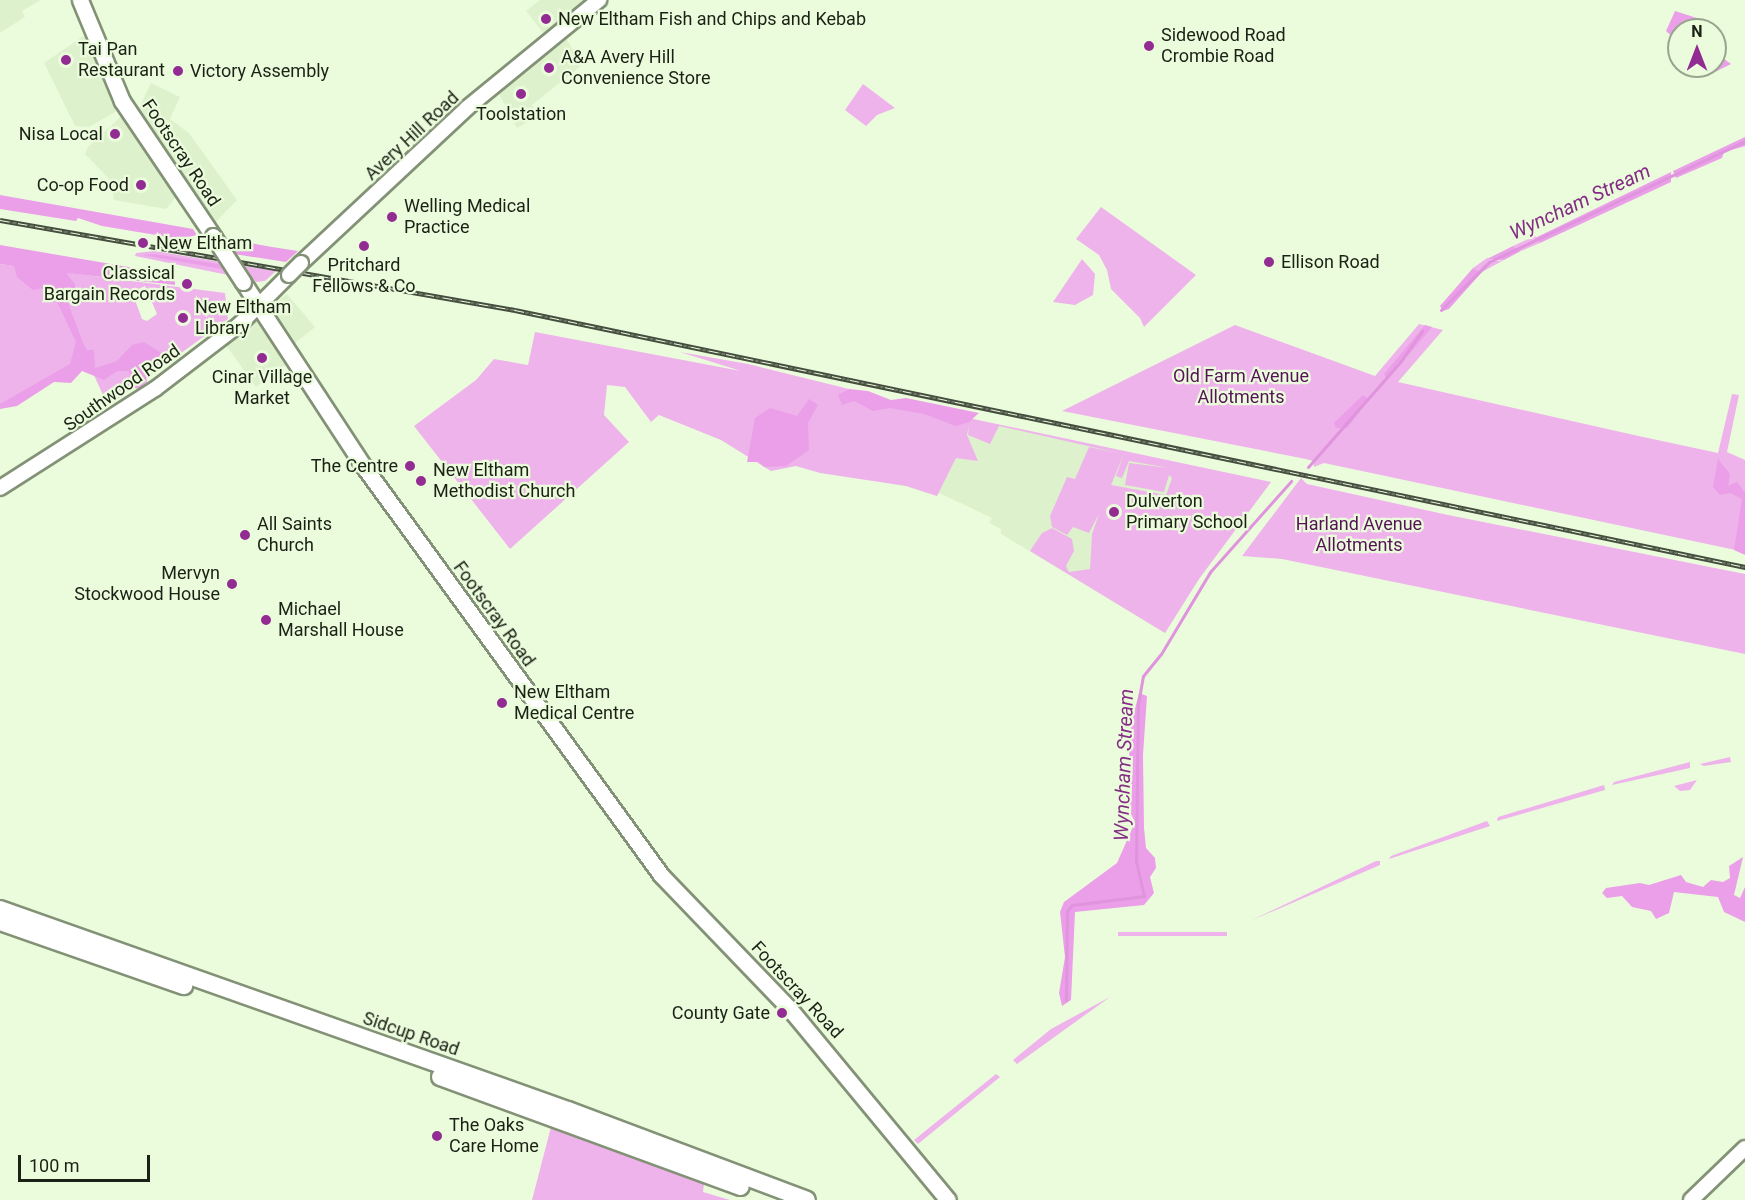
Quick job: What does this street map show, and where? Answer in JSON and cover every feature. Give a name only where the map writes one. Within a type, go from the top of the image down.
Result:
[{"type":"highway","name":"Sidcup Road","points":[[0,909],[568,1110],[807,1200]]},
{"type":"highway","name":"Sidcup Road","points":[[0,921],[405,1064],[774,1200]]},
{"type":"main road","name":"Footscray Road","points":[[80,0],[122,101],[213,236],[257,308],[392,506],[661,875],[789,1008],[948,1200]]},
{"type":"street","name":"Avery Hill Road","points":[[257,308],[301,263],[467,108],[599,0]]},
{"type":"street","name":"Southwood Road","points":[[0,488],[155,389],[257,308]]},
{"type":"street","points":[[1691,1200],[1745,1148]]},
{"type":"shaded area","points":[[0,0],[41,0],[22,11],[25,17],[0,33]]},
{"type":"shaded area","points":[[540,0],[589,0],[545,35],[526,11]]},
{"type":"shaded area","points":[[1675,11],[1697,18],[1672,18]]},
{"type":"shaded area","points":[[92,30],[112,80],[182,190],[166,209],[114,200],[111,181],[85,154],[88,147],[127,111],[119,110],[89,127],[75,126],[44,63]]},
{"type":"shaded area","points":[[567,39],[581,66],[532,105],[539,116],[517,128],[498,92]]},
{"type":"shaded area","points":[[151,83],[180,97],[170,119],[189,133],[237,200],[212,226],[137,112]]},
{"type":"shaded area","points":[[1745,137],[1745,146],[1724,152],[1722,158],[1676,178],[1673,171]]},
{"type":"shaded area","points":[[1671,172],[1671,182],[1540,243],[1535,238]]},
{"type":"shaded area","points":[[0,195],[193,229],[197,235],[180,239],[102,226],[78,218],[76,221],[0,209]]},
{"type":"shaded area","points":[[223,238],[298,251],[286,262],[234,254]]},
{"type":"shaded area","points":[[0,245],[175,275],[175,285],[66,273],[75,284],[74,301],[68,303],[83,343],[87,350],[94,350],[95,368],[117,361],[132,345],[144,342],[168,357],[164,364],[146,376],[147,382],[139,389],[126,386],[115,398],[111,398],[109,392],[131,377],[129,371],[117,371],[104,380],[82,371],[71,383],[54,382],[17,406],[0,409],[0,404],[70,364],[76,342],[50,287],[33,290],[17,277],[14,266],[0,264]]},
{"type":"shaded area","points":[[1513,246],[1521,251],[1504,260],[1487,259]]},
{"type":"shaded area","points":[[154,254],[218,264],[222,269],[143,255]]},
{"type":"shaded area","points":[[1473,268],[1482,272],[1449,309],[1443,311],[1440,306]]},
{"type":"shaded area","points":[[287,294],[315,327],[284,352],[290,362],[256,387],[225,344]]},
{"type":"shaded area","points":[[1425,325],[1432,327],[1387,380],[1384,374]]},
{"type":"shaded area","name":"Dulverton Primary School","points":[[823,387],[1271,482],[1199,579],[1165,633],[1001,534],[1001,529],[989,523],[992,518],[939,493],[937,496],[906,486],[781,462]]},
{"type":"shaded area","points":[[849,389],[868,391],[891,400],[906,398],[979,413],[969,422],[956,426],[924,414],[890,408],[873,411],[854,401],[842,405],[838,395]]},
{"type":"shaded area","points":[[1363,395],[1369,399],[1347,428],[1336,428],[1334,423]]},
{"type":"shaded area","points":[[809,399],[818,405],[808,423],[809,450],[786,466],[764,467],[759,462],[747,462],[755,418],[770,408],[797,416]]},
{"type":"shaded area","points":[[1718,459],[1730,474],[1728,486],[1737,482],[1745,493],[1745,555],[1734,550],[1742,499],[1730,493],[1720,495],[1713,487]]},
{"type":"shaded area","points":[[1139,693],[1147,696],[1143,755],[1144,828],[1146,848],[1155,858],[1156,868],[1150,877],[1154,893],[1144,905],[1075,912],[1071,1000],[1062,1006],[1059,993],[1065,957],[1060,912],[1064,902],[1117,863],[1135,822],[1126,804],[1131,725]]},
{"type":"shaded area","points":[[1743,857],[1734,895],[1740,898],[1745,887],[1745,922],[1724,912],[1718,897],[1674,892],[1669,913],[1656,919],[1651,911],[1632,907],[1622,896],[1607,898],[1602,893],[1606,888],[1640,883],[1649,885],[1681,875],[1686,882],[1703,887],[1711,880],[1723,882],[1730,878],[1729,866]]},
{"type":"green space","points":[[863,84],[895,108],[877,115],[866,126],[845,110]]},
{"type":"green space","points":[[1101,207],[1196,275],[1144,327],[1140,318],[1111,289],[1107,270],[1099,255],[1076,239]]},
{"type":"green space","points":[[1535,236],[1540,243],[1521,251],[1513,246]]},
{"type":"green space","points":[[155,251],[221,262],[228,275],[135,256],[136,253]]},
{"type":"green space","points":[[1487,258],[1496,261],[1504,260],[1482,272],[1473,268]]},
{"type":"green space","points":[[1082,259],[1095,274],[1093,295],[1075,305],[1053,302]]},
{"type":"green space","points":[[0,264],[225,293],[228,319],[108,406],[88,362],[0,406]],"holes":[[[145,286],[157,314],[147,321],[142,319],[132,292]]]},
{"type":"green space","points":[[243,266],[276,271],[265,281],[256,282]]},
{"type":"green space","name":"Old Farm Avenue Allotments","points":[[1419,324],[1443,330],[1398,382],[1634,435],[1718,453],[1732,394],[1739,395],[1727,452],[1745,460],[1745,552],[1324,463],[1314,467],[1313,461],[1306,459],[1062,411],[1235,325],[1375,376]]},
{"type":"green space","points":[[535,332],[741,371],[680,352],[748,364],[849,389],[846,392],[1271,482],[1199,579],[1165,633],[1030,551],[1042,533],[1052,528],[1072,539],[1074,551],[1066,566],[1069,572],[1090,569],[1092,534],[1099,514],[1089,533],[1073,527],[1067,535],[1052,527],[1050,516],[1067,477],[1075,479],[1089,447],[1119,453],[999,426],[990,444],[968,435],[969,426],[967,435],[978,461],[956,458],[937,496],[906,486],[820,473],[796,466],[771,471],[721,440],[659,415],[651,422],[625,387],[607,385],[604,415],[629,442],[510,549],[414,426],[476,380],[494,359],[528,365]],"holes":[[[1124,454],[1116,476],[1122,478],[1129,461],[1169,468],[1129,463],[1125,485],[1164,492],[1169,475],[1172,478],[1166,495],[1111,485]]]},
{"type":"green space","name":"Harland Avenue Allotments","points":[[1301,478],[1307,484],[1448,515],[1745,574],[1745,654],[1282,559],[1242,556]]},
{"type":"green space","points":[[1730,757],[1731,762],[1704,766],[1700,764]]},
{"type":"green space","points":[[1690,762],[1690,768],[1612,785],[1614,782]]},
{"type":"green space","points":[[1697,780],[1690,790],[1680,791],[1674,786]]},
{"type":"green space","points":[[1604,785],[1605,790],[1497,821],[1498,817]]},
{"type":"green space","points":[[1487,821],[1490,826],[1389,859],[1391,856]]},
{"type":"green space","points":[[1380,861],[1380,865],[1250,921]]},
{"type":"green space","points":[[1118,932],[1227,932],[1227,936],[1118,936]]},
{"type":"green space","points":[[1110,997],[1017,1064],[1013,1060],[1051,1029]]},
{"type":"green space","points":[[996,1074],[1000,1077],[918,1144],[914,1140]]},
{"type":"green space","points":[[551,1127],[704,1184],[703,1192],[730,1200],[532,1200]]},
{"type":"waterway","name":"Wyncham Stream","points":[[1441,310],[1489,262],[1745,141]]},
{"type":"waterway","name":"Wyncham Stream","points":[[1308,467],[1401,361],[1422,331]]},
{"type":"waterway","name":"Wyncham Stream","points":[[1066,1000],[1067,911],[1072,905],[1144,896],[1136,862],[1138,704],[1143,676],[1161,654],[1210,572],[1291,481]]},
{"type":"railway","points":[[0,220],[515,310],[1745,567]]},
{"type":"place","name":"New Eltham Fish and Chips and Kebab","points":[[546,19]]},
{"type":"place","name":"Sidewood Road Crombie Road","points":[[1149,46]]},
{"type":"place","name":"Tai Pan Restaurant","points":[[66,60]]},
{"type":"place","name":"A&A Avery Hill Convenience Store","points":[[549,68]]},
{"type":"place","name":"Victory Assembly","points":[[178,71]]},
{"type":"place","name":"Toolstation","points":[[521,94]]},
{"type":"place","name":"Nisa Local","points":[[115,134]]},
{"type":"place","name":"Co-op Food","points":[[141,185]]},
{"type":"place","name":"Welling Medical Practice","points":[[392,217]]},
{"type":"place","name":"New Eltham","points":[[143,243]]},
{"type":"place","name":"Pritchard Fellows & Co","points":[[364,246]]},
{"type":"place","name":"Ellison Road","points":[[1269,262]]},
{"type":"place","name":"Classical Bargain Records","points":[[187,284]]},
{"type":"place","name":"New Eltham Library","points":[[183,318]]},
{"type":"place","name":"Cinar Village Market","points":[[262,358]]},
{"type":"place","name":"The Centre","points":[[410,466]]},
{"type":"place","name":"New Eltham Methodist Church","points":[[421,481]]},
{"type":"place","name":"Dulverton Primary School","points":[[1114,512]]},
{"type":"place","name":"All Saints Church","points":[[245,535]]},
{"type":"place","name":"Mervyn Stockwood House","points":[[232,584]]},
{"type":"place","name":"Michael Marshall House","points":[[266,620]]},
{"type":"place","name":"New Eltham Medical Centre","points":[[502,703]]},
{"type":"place","name":"County Gate","points":[[782,1013]]},
{"type":"place","name":"The Oaks Care Home","points":[[437,1136]]}]
